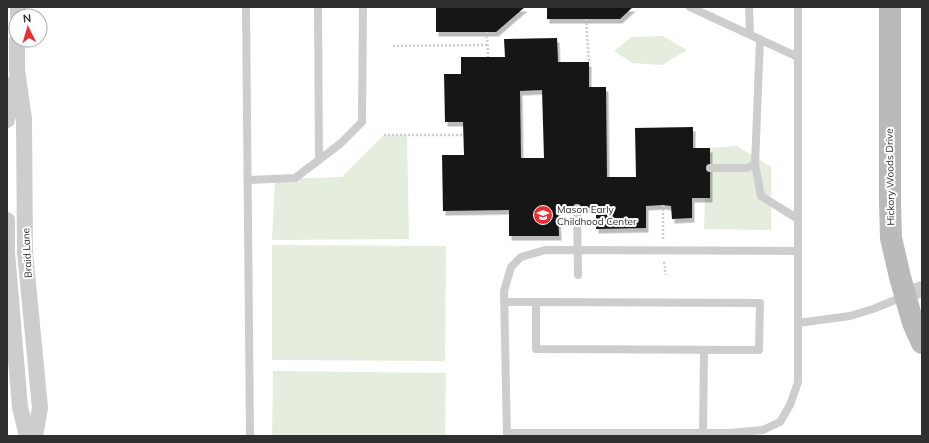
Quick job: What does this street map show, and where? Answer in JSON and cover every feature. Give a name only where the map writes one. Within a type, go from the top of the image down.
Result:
[{"type":"street","name":"Hickory Woods Drive","points":[[890,7],[890,203],[892,238],[900,277],[914,292],[913,323],[922,343]]},
{"type":"street","name":"Braid Lane","points":[[17,48],[17,70],[24,119],[16,252],[20,407],[27,436]]},
{"type":"street","name":"Braid Lane","points":[[7,120],[17,70]]},
{"type":"street","name":"Braid Lane","points":[[7,220],[16,252],[40,408],[35,436]]},
{"type":"lane","points":[[246,7],[250,436]]},
{"type":"lane","points":[[318,7],[319,160]]},
{"type":"lane","points":[[248,180],[295,178],[340,144],[362,122],[363,7]]},
{"type":"lane","points":[[690,7],[798,57]]},
{"type":"lane","points":[[749,7],[750,34]]},
{"type":"lane","points":[[798,7],[798,57],[798,219],[798,252],[798,382],[790,405],[780,422],[763,430],[729,433],[507,435],[504,291],[511,267],[521,257],[545,250],[798,252]]},
{"type":"lane","points":[[760,40],[755,164],[761,196],[798,219]]},
{"type":"lane","points":[[710,168],[747,168],[755,164]]},
{"type":"lane","points":[[577,208],[578,275]]},
{"type":"lane","points":[[798,324],[850,316],[914,292]]},
{"type":"lane","points":[[504,302],[536,302],[760,303],[759,350],[536,350],[536,302]]},
{"type":"lane","points":[[703,433],[704,350]]},
{"type":"path","points":[[586,19],[589,62]]},
{"type":"path","points":[[487,32],[488,57]]},
{"type":"path","points":[[393,46],[487,45]]},
{"type":"path","points":[[384,135],[464,135]]},
{"type":"green space","points":[[663,36],[687,50],[662,65],[632,63],[614,51],[631,37]]},
{"type":"green space","points":[[384,135],[407,135],[409,239],[272,240],[275,179],[342,177]]},
{"type":"green space","points":[[737,146],[771,167],[771,230],[704,229],[705,198],[710,198],[710,148]]},
{"type":"green space","points":[[272,245],[446,246],[445,361],[272,360]]},
{"type":"green space","points":[[273,371],[446,373],[445,436],[272,436]]},
{"type":"building","points":[[436,7],[525,7],[496,32],[436,32]]},
{"type":"building","points":[[547,7],[633,7],[620,19],[547,19]]},
{"type":"building","points":[[557,38],[558,62],[589,62],[589,87],[606,87],[607,177],[636,177],[635,128],[693,127],[693,148],[710,148],[710,198],[692,198],[692,218],[672,219],[671,206],[646,206],[646,228],[596,229],[596,208],[558,209],[559,236],[509,236],[509,210],[443,211],[442,155],[464,155],[463,122],[445,122],[444,74],[461,74],[461,57],[505,57],[504,39]],"holes":[[[542,90],[544,158],[521,158],[520,91]]]},
{"type":"place","name":"Mason Early Childhood Center","points":[[543,215]]}]
